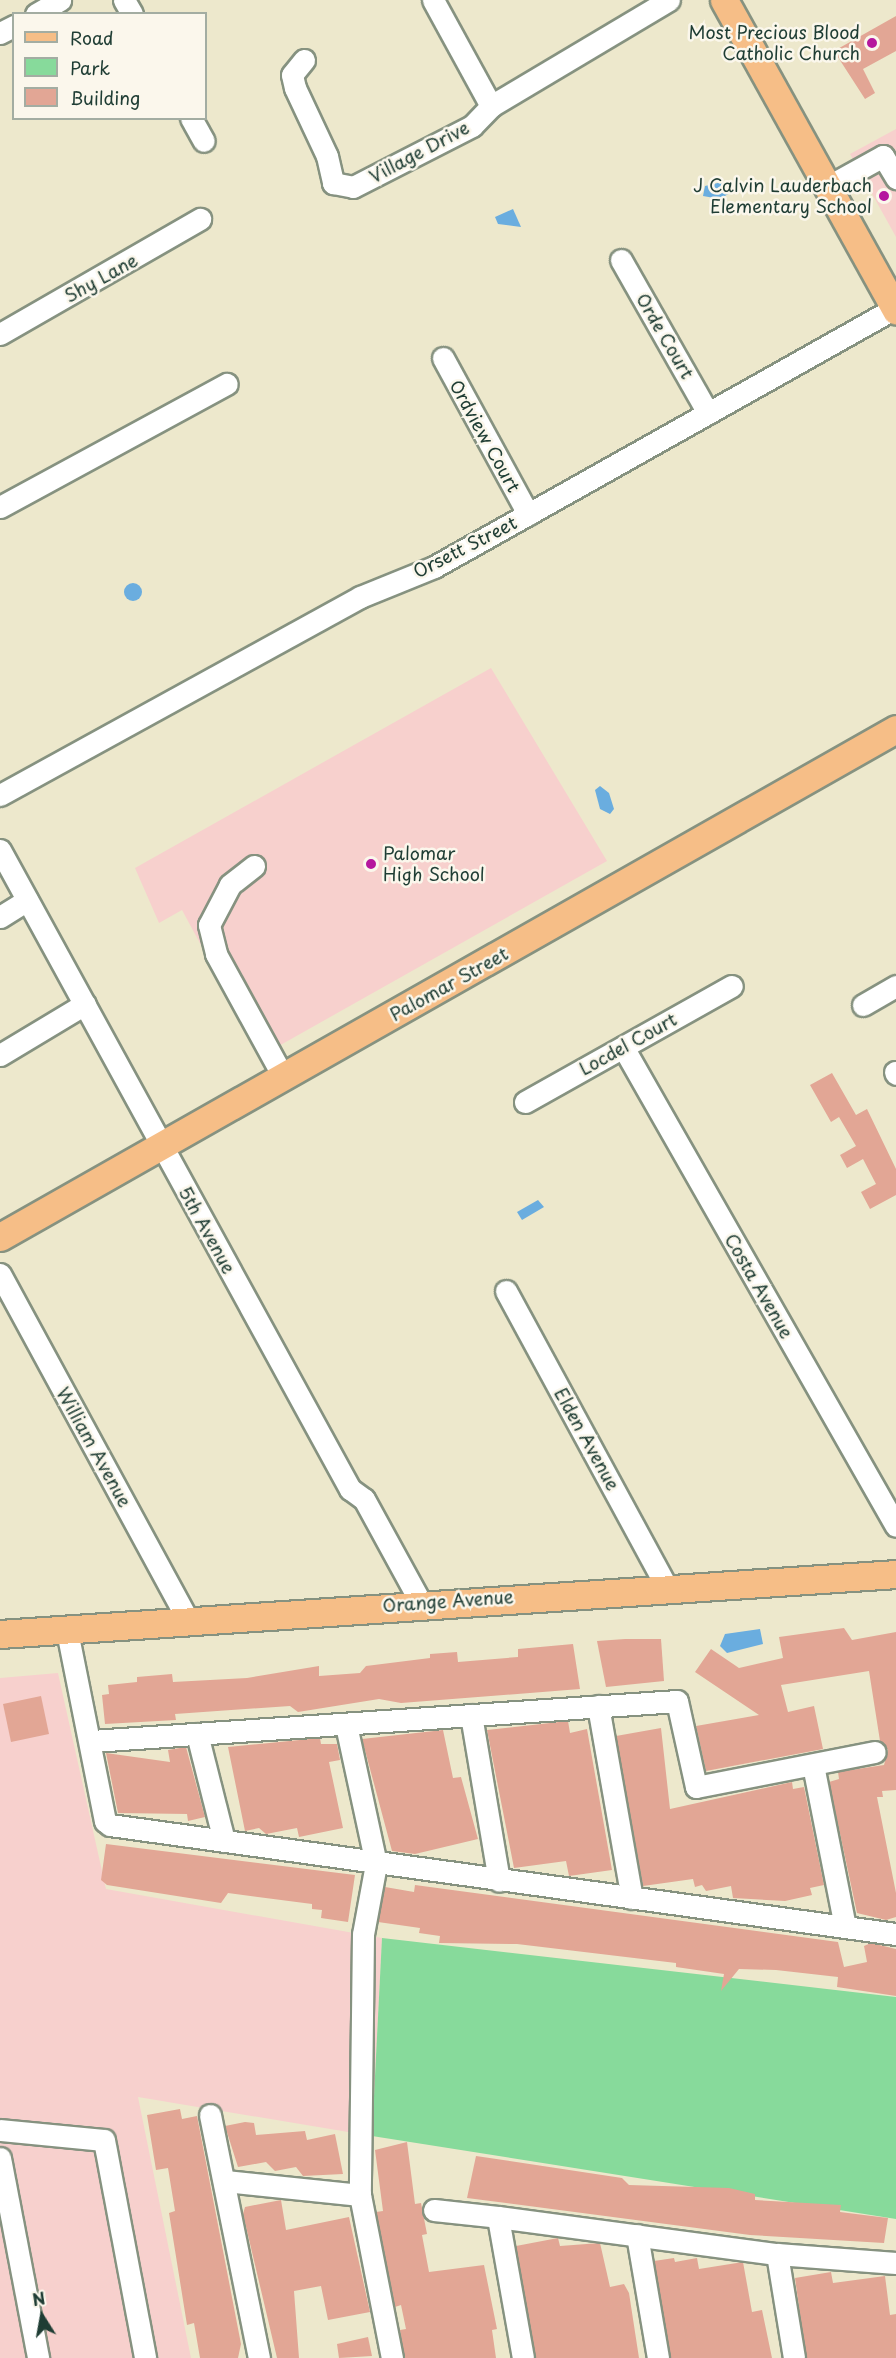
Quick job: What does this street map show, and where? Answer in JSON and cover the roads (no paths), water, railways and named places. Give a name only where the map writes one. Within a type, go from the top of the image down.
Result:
[{"type":"main road","points":[[724,0],[895,309]]},
{"type":"main road","name":"Palomar Street","points":[[0,1237],[896,729]]},
{"type":"main road","name":"Orange Avenue","points":[[0,1634],[67,1631],[421,1603],[896,1574]]},
{"type":"street","points":[[39,12],[60,0]]},
{"type":"street","points":[[433,0],[491,106]]},
{"type":"street","name":"Village Drive","points":[[304,60],[292,75],[295,88],[327,156],[333,183],[362,182],[472,126],[491,106],[669,0]]},
{"type":"street","points":[[192,120],[204,141]]},
{"type":"street","points":[[827,187],[890,153],[896,178]]},
{"type":"street","name":"Shy Lane","points":[[0,334],[200,219]]},
{"type":"street","name":"Orde Court","points":[[621,260],[708,413]]},
{"type":"street","name":"Orsett Street","points":[[0,795],[360,597],[434,567],[895,309]]},
{"type":"street","name":"Ordview Court","points":[[443,358],[528,514]]},
{"type":"street","points":[[0,507],[227,384]]},
{"type":"street","name":"5th Avenue","points":[[0,850],[350,1489],[364,1499],[421,1603]]},
{"type":"street","points":[[254,866],[230,885],[209,925],[216,954],[284,1077]]},
{"type":"street","points":[[0,917],[27,900]]},
{"type":"street","name":"Locdel Court","points":[[525,1102],[732,986]]},
{"type":"street","points":[[863,1005],[896,986]]},
{"type":"street","points":[[0,1055],[85,1004]]},
{"type":"street","name":"Costa Avenue","points":[[623,1047],[896,1526]]},
{"type":"street","name":"William Avenue","points":[[0,1274],[188,1620]]},
{"type":"street","name":"Elden Avenue","points":[[506,1291],[667,1587]]},
{"type":"street","points":[[67,1631],[92,1741],[105,1821],[110,1825],[376,1864],[896,1934]]},
{"type":"street","points":[[92,1741],[677,1701],[696,1787],[875,1752]]},
{"type":"street","points":[[598,1706],[632,1898]]},
{"type":"street","points":[[471,1715],[499,1881]]},
{"type":"street","points":[[346,1725],[376,1864],[363,1934],[360,2195],[392,2358]]},
{"type":"street","points":[[197,1734],[224,1842]]},
{"type":"street","points":[[813,1765],[844,1926]]},
{"type":"street","points":[[210,2115],[259,2358]]},
{"type":"street","points":[[0,2130],[104,2140],[145,2358]]},
{"type":"street","points":[[0,2158],[38,2358]]},
{"type":"street","points":[[225,2181],[360,2195]]},
{"type":"street","points":[[434,2210],[777,2254],[896,2263]]},
{"type":"street","points":[[498,2217],[523,2358]]},
{"type":"street","points":[[637,2235],[658,2358]]},
{"type":"street","points":[[777,2254],[794,2358]]},
{"type":"water","points":[[726,181],[733,191],[720,199],[703,196],[705,186]]},
{"type":"water","points":[[513,209],[521,227],[498,224],[495,217]]},
{"type":"water","points":[[129,583],[137,583],[142,588],[140,599],[129,601],[124,596],[124,588]]},
{"type":"water","points":[[600,786],[609,793],[614,809],[610,814],[600,809],[595,790]]},
{"type":"water","points":[[538,1200],[544,1207],[522,1220],[517,1212]]},
{"type":"water","points":[[760,1629],[763,1644],[727,1653],[720,1646],[725,1634]]},
{"type":"place","name":"Most Precious Blood Catholic Church","points":[[872,43]]},
{"type":"place","name":"J Calvin Lauderbach Elementary School","points":[[884,196]]},
{"type":"place","name":"Palomar High School","points":[[371,864]]}]
